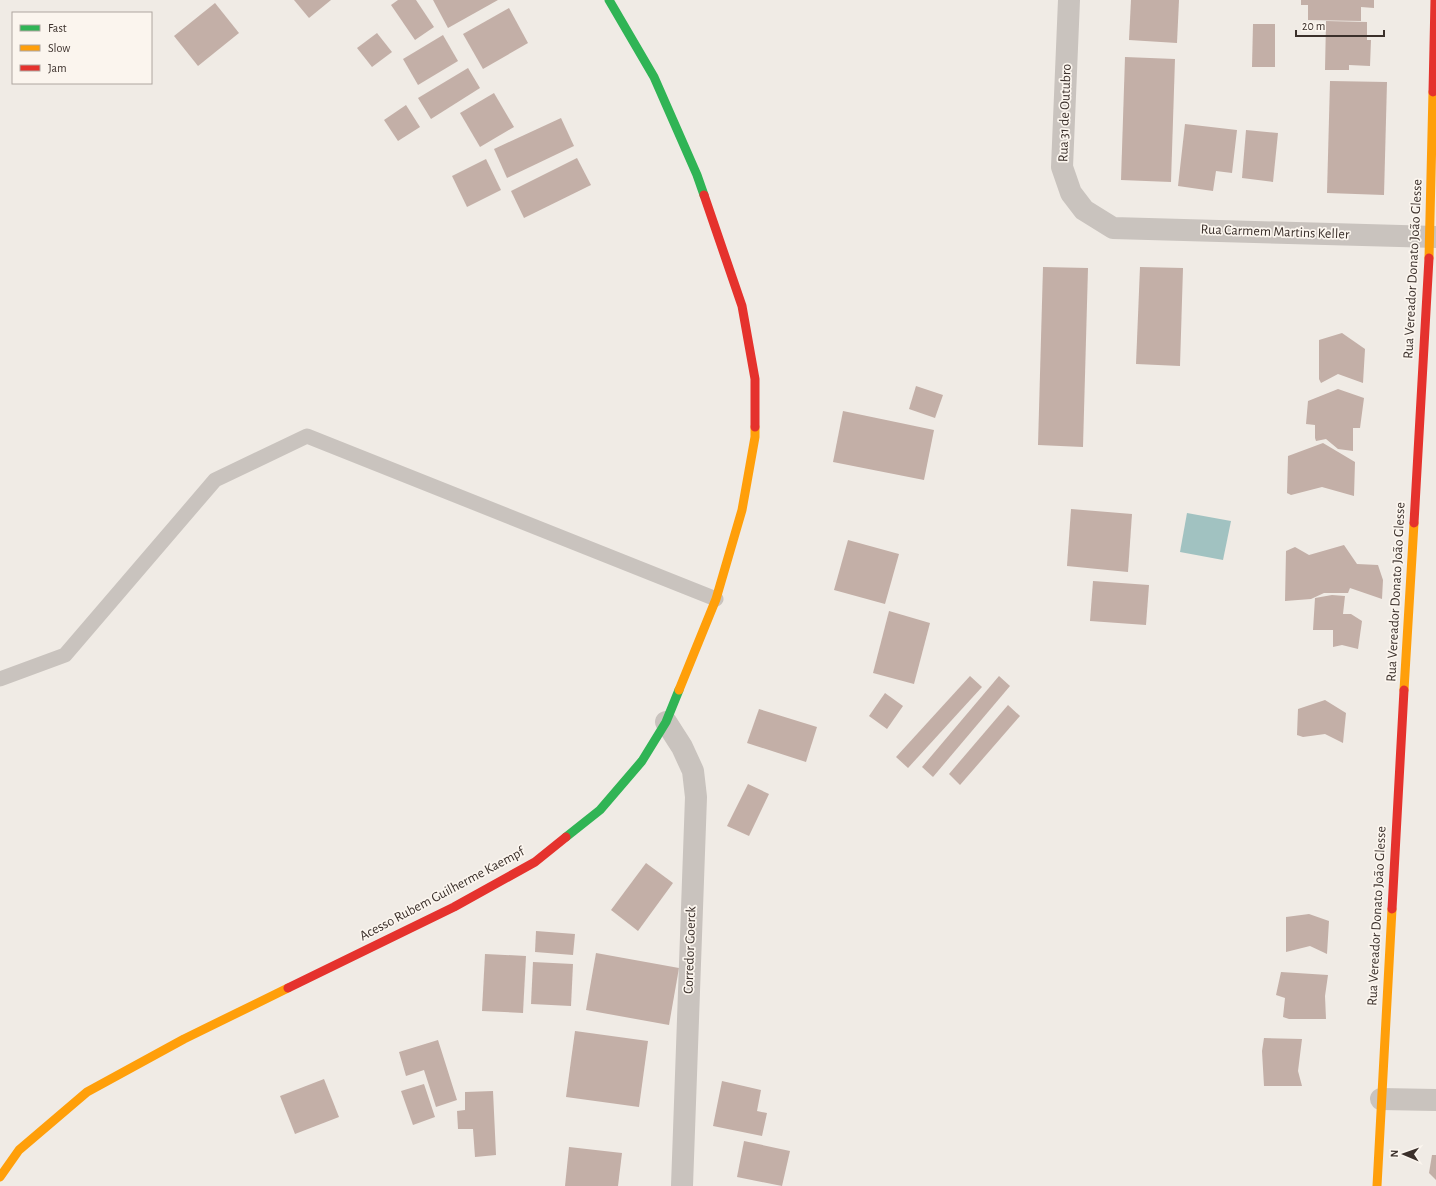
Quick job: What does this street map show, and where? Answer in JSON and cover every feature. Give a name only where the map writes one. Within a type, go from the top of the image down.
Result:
[{"type":"main road","name":"Acesso Rubem Guilherme Kaempf","points":[[0,1177],[19,1150],[87,1092],[184,1039],[454,907],[535,862],[600,810],[642,761],[666,722],[716,598],[742,510],[755,437],[755,379],[742,306],[697,175],[654,77],[609,0]]},
{"type":"main road","name":"Rua Vereador Donato João Glesse","points":[[1377,1186],[1433,237],[1435,0]]},
{"type":"street","name":"Rua 31 de Outubro","points":[[1069,0],[1062,167],[1072,193],[1084,210],[1113,228]]},
{"type":"street","name":"Rua Carmem Martins Keller","points":[[1113,228],[1433,237]]},
{"type":"street","name":"Corredor Goerck","points":[[666,722],[682,748],[693,771],[696,797],[682,1186]]},
{"type":"street","points":[[1381,1099],[1436,1100]]},
{"type":"lane","points":[[0,679],[65,655],[215,480],[307,436],[716,598]]},
{"type":"water","points":[[1187,513],[1231,521],[1223,560],[1180,552]]},
{"type":"building","points":[[294,0],[331,0],[309,18]]},
{"type":"building","points":[[398,0],[416,0],[434,27],[415,40],[391,5]]},
{"type":"building","points":[[433,0],[498,0],[448,28]]},
{"type":"building","points":[[1131,0],[1179,0],[1177,43],[1129,40]]},
{"type":"building","points":[[1301,0],[1374,0],[1374,8],[1361,7],[1361,21],[1308,20],[1308,5],[1301,5]]},
{"type":"building","points":[[215,3],[239,33],[198,66],[174,36]]},
{"type":"building","points":[[509,8],[528,43],[483,69],[463,34]]},
{"type":"building","points":[[1326,21],[1367,22],[1367,40],[1371,40],[1370,66],[1349,65],[1349,70],[1325,70]]},
{"type":"building","points":[[1253,24],[1275,24],[1275,67],[1252,67]]},
{"type":"building","points":[[377,33],[392,52],[372,67],[357,48]]},
{"type":"building","points":[[443,35],[458,61],[418,85],[403,59]]},
{"type":"building","points":[[1125,57],[1175,59],[1171,182],[1121,180]]},
{"type":"building","points":[[468,68],[480,88],[431,119],[418,98]]},
{"type":"building","points":[[1330,81],[1387,82],[1384,195],[1327,193]]},
{"type":"building","points":[[494,93],[514,127],[480,147],[460,113]]},
{"type":"building","points":[[406,105],[420,127],[398,141],[384,120]]},
{"type":"building","points":[[561,118],[574,146],[507,178],[494,149]]},
{"type":"building","points":[[1185,124],[1237,130],[1232,173],[1216,171],[1213,191],[1178,186]]},
{"type":"building","points":[[1246,130],[1278,133],[1273,182],[1242,178]]},
{"type":"building","points":[[577,158],[591,185],[524,218],[511,191]]},
{"type":"building","points":[[486,159],[501,190],[467,207],[452,176]]},
{"type":"building","points":[[1043,267],[1088,268],[1083,447],[1038,445]]},
{"type":"building","points":[[1140,267],[1183,268],[1180,366],[1136,364]]},
{"type":"building","points":[[1342,333],[1365,349],[1363,383],[1338,374],[1321,383],[1319,379],[1319,340]]},
{"type":"building","points":[[916,386],[943,395],[935,418],[909,409]]},
{"type":"building","points":[[1338,389],[1364,398],[1360,428],[1353,428],[1353,451],[1338,449],[1326,439],[1316,441],[1315,425],[1306,424],[1308,401]]},
{"type":"building","points":[[843,411],[934,430],[924,480],[833,462]]},
{"type":"building","points":[[1323,443],[1355,462],[1354,496],[1322,487],[1291,495],[1287,493],[1288,456]]},
{"type":"building","points":[[1071,509],[1132,514],[1128,572],[1067,566]]},
{"type":"building","points":[[848,540],[899,554],[885,604],[834,590]]},
{"type":"building","points":[[1344,545],[1357,564],[1378,565],[1383,580],[1382,599],[1350,588],[1348,593],[1324,593],[1311,599],[1285,601],[1286,551],[1295,547],[1309,555]]},
{"type":"building","points":[[1093,581],[1149,585],[1146,625],[1090,621]]},
{"type":"building","points":[[1332,595],[1345,596],[1343,614],[1351,614],[1362,621],[1358,649],[1342,645],[1333,647],[1333,630],[1313,630],[1315,598]]},
{"type":"building","points":[[889,611],[930,623],[914,684],[873,673]]},
{"type":"building","points":[[970,676],[982,687],[908,768],[896,757]]},
{"type":"building","points":[[999,676],[1010,686],[933,777],[922,767]]},
{"type":"building","points":[[885,693],[903,706],[887,729],[869,716]]},
{"type":"building","points":[[1325,700],[1346,713],[1343,743],[1325,734],[1303,737],[1297,735],[1298,709]]},
{"type":"building","points":[[1008,705],[1020,716],[960,785],[949,774]]},
{"type":"building","points":[[759,709],[817,727],[806,762],[747,743]]},
{"type":"building","points":[[748,784],[769,794],[749,836],[727,826]]},
{"type":"building","points":[[646,863],[673,883],[638,931],[611,910]]},
{"type":"building","points":[[1309,914],[1329,921],[1327,954],[1310,946],[1286,952],[1286,917]]},
{"type":"building","points":[[536,931],[575,934],[573,955],[535,952]]},
{"type":"building","points":[[596,953],[679,968],[669,1025],[586,1010]]},
{"type":"building","points":[[485,954],[526,956],[523,1013],[482,1011]]},
{"type":"building","points":[[533,962],[573,964],[571,1006],[531,1004]]},
{"type":"building","points":[[1281,972],[1328,975],[1325,996],[1326,1019],[1289,1019],[1283,1017],[1285,998],[1276,995]]},
{"type":"building","points":[[575,1031],[648,1041],[639,1107],[566,1097]]},
{"type":"building","points":[[1264,1038],[1302,1039],[1298,1071],[1302,1086],[1264,1086],[1262,1051]]},
{"type":"building","points":[[438,1040],[457,1100],[436,1107],[424,1070],[406,1076],[399,1052]]},
{"type":"building","points":[[324,1079],[339,1117],[295,1134],[280,1096]]},
{"type":"building","points":[[722,1081],[761,1090],[757,1111],[767,1113],[762,1136],[713,1126]]},
{"type":"building","points":[[424,1084],[435,1117],[413,1125],[401,1091]]},
{"type":"building","points":[[493,1091],[496,1155],[475,1157],[473,1129],[458,1129],[457,1111],[465,1110],[465,1092]]},
{"type":"building","points":[[744,1141],[790,1151],[782,1186],[737,1177]]},
{"type":"building","points":[[569,1147],[622,1153],[618,1186],[565,1186]]},
{"type":"building","points":[[1432,1155],[1436,1155],[1436,1180],[1429,1173]]},
{"type":"traffic: fast","points":[[609,0],[654,77],[697,175],[704,195]]},
{"type":"traffic: fast","points":[[566,837],[600,810],[642,761],[666,722],[679,690]]},
{"type":"traffic: slow","points":[[1429,258],[1433,92]]},
{"type":"traffic: slow","points":[[679,690],[716,599],[742,510],[755,437],[755,427]]},
{"type":"traffic: slow","points":[[1404,690],[1414,523]]},
{"type":"traffic: slow","points":[[1377,1186],[1392,909]]},
{"type":"traffic: slow","points":[[0,1177],[19,1150],[87,1092],[184,1039],[288,988]]},
{"type":"traffic: jam","points":[[1433,92],[1435,0]]},
{"type":"traffic: jam","points":[[704,195],[742,306],[755,379],[755,427]]},
{"type":"traffic: jam","points":[[1414,523],[1429,258]]},
{"type":"traffic: jam","points":[[1392,909],[1404,690]]},
{"type":"traffic: jam","points":[[288,988],[454,907],[535,862],[566,837]]}]
